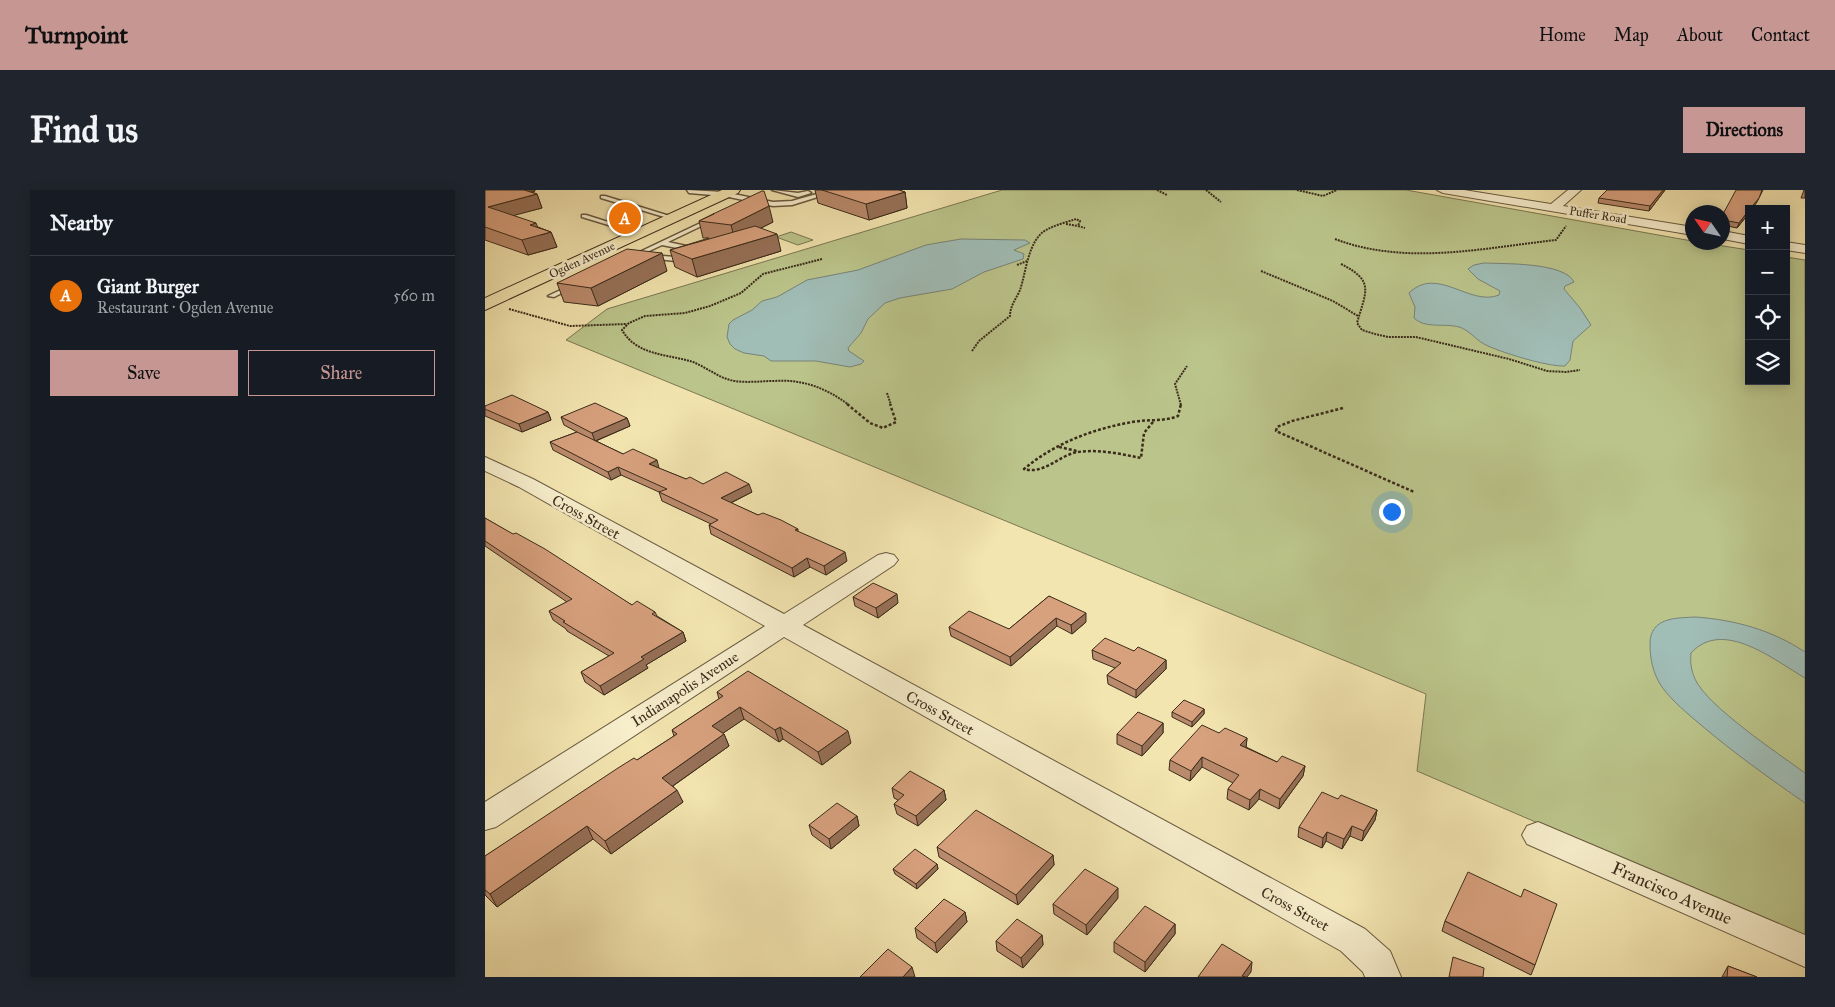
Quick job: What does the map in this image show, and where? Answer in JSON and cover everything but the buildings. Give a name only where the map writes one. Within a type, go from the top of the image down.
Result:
[{"type":"main road","name":"Ogden Avenue","points":[[487,304],[730,191]]},
{"type":"street","name":"Puffer Road","points":[[1443,190],[1685,229]]},
{"type":"street","points":[[1554,208],[1575,190]]},
{"type":"street","points":[[1730,236],[1745,239]]},
{"type":"street","points":[[1790,247],[1805,249]]},
{"type":"street","name":"Cross Street","points":[[485,463],[525,483],[1353,940],[1377,962],[1383,977]]},
{"type":"street","name":"Indianapolis Avenue","points":[[485,818],[886,560]]},
{"type":"street","name":"Francisco Avenue","points":[[1538,835],[1805,951]]},
{"type":"lane","points":[[775,190],[798,195],[818,190]]},
{"type":"lane","points":[[730,191],[753,200],[773,204],[792,203],[837,190]]},
{"type":"lane","points":[[689,191],[730,191],[776,198],[792,203]]},
{"type":"lane","points":[[603,197],[673,218]]},
{"type":"lane","points":[[763,202],[776,198]]},
{"type":"lane","points":[[745,204],[753,200]]},
{"type":"lane","points":[[584,216],[640,233]]},
{"type":"lane","points":[[626,260],[719,216]]},
{"type":"lane","points":[[635,256],[676,259],[694,253],[689,248],[661,243]]},
{"type":"lane","points":[[552,296],[577,284]]},
{"type":"path","points":[[1157,190],[1167,195]]},
{"type":"path","points":[[1206,190],[1221,202]]},
{"type":"path","points":[[1297,190],[1320,196],[1333,194],[1337,190]]},
{"type":"path","points":[[972,350],[979,341],[1010,316],[1010,310],[1020,290],[1027,261],[1040,234],[1045,230],[1076,219],[1080,221],[1078,226]]},
{"type":"path","points":[[1066,224],[1085,228]]},
{"type":"path","points":[[1335,240],[1370,252],[1405,255],[1423,254],[1556,240],[1566,226]]},
{"type":"path","points":[[487,304],[569,326],[627,324],[647,316],[693,311],[744,292],[758,276],[822,259]]},
{"type":"path","points":[[1017,265],[1027,261]]},
{"type":"path","points":[[1341,264],[1359,274],[1364,282],[1364,302],[1357,323],[1363,330],[1388,337],[1416,337],[1509,359],[1547,371],[1566,372],[1580,370]]},
{"type":"path","points":[[1261,271],[1333,301],[1358,316]]},
{"type":"path","points":[[627,324],[622,330],[624,338],[634,345],[649,351],[695,363],[730,380],[800,381],[816,386],[844,401],[871,424],[881,428],[891,426],[896,422],[887,393]]},
{"type":"path","points":[[1058,447],[1078,452],[1113,452],[1141,458],[1142,432],[1146,426],[1153,422],[1178,416],[1181,409],[1181,399],[1175,384],[1187,366]]},
{"type":"path","points":[[1343,408],[1292,421],[1277,427],[1276,431],[1413,492]]},
{"type":"path","points":[[1078,452],[1057,458],[1038,472],[1030,472],[1024,469],[1031,462],[1081,436],[1136,421],[1153,422]]},
{"type":"green space","points":[[1002,190],[1406,190],[1685,240],[1685,250],[1730,250],[1730,247],[1745,249],[1745,385],[1790,385],[1790,258],[1805,260],[1805,938],[1417,771],[1426,694],[566,340],[607,309]]},
{"type":"green space","points":[[791,232],[813,240],[798,245],[776,237]]},
{"type":"water","points":[[961,239],[1025,240],[1030,243],[1014,250],[1024,254],[1023,259],[984,272],[952,289],[900,298],[885,303],[868,319],[861,333],[848,348],[849,351],[864,361],[861,364],[850,367],[816,361],[771,361],[764,356],[744,353],[735,349],[730,344],[727,337],[729,324],[733,320],[752,310],[762,301],[777,297],[807,280],[858,270],[926,245]]},
{"type":"water","points":[[1484,263],[1546,267],[1568,275],[1574,282],[1565,286],[1564,289],[1591,325],[1573,341],[1570,360],[1565,366],[1536,362],[1512,355],[1484,344],[1459,327],[1429,325],[1414,318],[1415,307],[1409,293],[1420,286],[1431,283],[1442,284],[1477,296],[1499,295],[1500,291],[1478,279],[1468,269],[1474,265]]},
{"type":"water","points":[[1696,617],[1753,627],[1780,638],[1805,652],[1805,678],[1764,653],[1733,641],[1718,640],[1704,643],[1691,653],[1691,660],[1695,679],[1702,690],[1728,716],[1805,773],[1805,803],[1713,735],[1675,702],[1659,682],[1654,672],[1651,655],[1651,635],[1654,629],[1665,621]]},
{"type":"place","name":"Giant Burger","points":[[625,218]]}]
